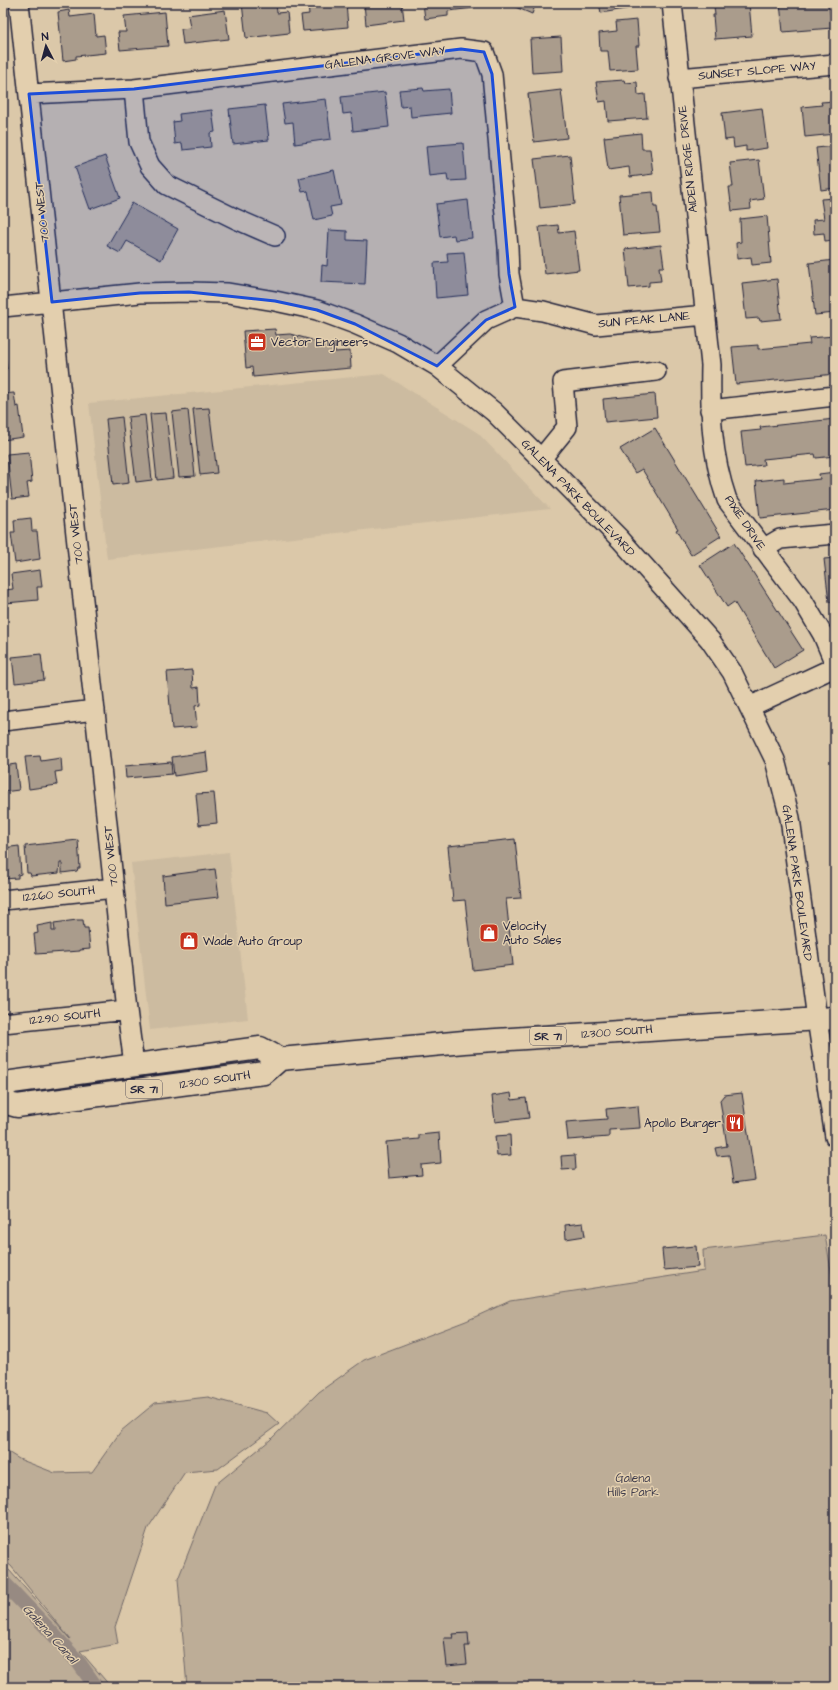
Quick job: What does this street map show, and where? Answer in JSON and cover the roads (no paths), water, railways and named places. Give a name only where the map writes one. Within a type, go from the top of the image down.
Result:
[{"type":"main road","name":"12300 SOUTH","points":[[3,1102],[17,1106],[264,1073],[280,1059],[464,1042],[826,1018]]},
{"type":"main road","name":"SR 71","points":[[3,1088],[12,1082],[260,1048],[280,1059]]},
{"type":"street","name":"700 WEST","points":[[19,3],[134,1065]]},
{"type":"street","name":"AIDEN RIDGE DRIVE","points":[[672,3],[706,315]]},
{"type":"street","name":"GALENA GROVE WAY","points":[[29,94],[134,89],[461,49],[484,52],[492,74],[508,247],[509,274],[515,307]]},
{"type":"street","name":"SUNSET SLOPE WAY","points":[[679,78],[835,64]]},
{"type":"street","points":[[134,89],[139,142],[150,166],[167,184],[236,219],[275,236]]},
{"type":"street","name":"GALENA PARK BOULEVARD","points":[[3,307],[140,293],[189,292],[228,294],[275,301],[317,310],[355,324],[398,343],[437,366],[494,412],[620,539],[710,640],[732,672],[775,760],[790,818],[826,1018],[835,1137]]},
{"type":"street","name":"SUN PEAK LANE","points":[[515,307],[543,311],[596,325],[706,315]]},
{"type":"street","points":[[437,366],[486,320],[515,307]]},
{"type":"street","name":"PIXIE DRIVE","points":[[706,315],[711,365],[710,410],[715,457],[720,481],[727,500],[802,601],[823,635],[835,664]]},
{"type":"street","points":[[541,459],[567,427],[563,382],[656,371]]},
{"type":"street","points":[[710,410],[835,396]]},
{"type":"street","points":[[763,549],[780,539],[835,534]]},
{"type":"street","points":[[749,708],[835,667]]},
{"type":"street","points":[[3,721],[95,710]]},
{"type":"street","name":"12260 SOUTH","points":[[3,900],[114,888]]},
{"type":"street","name":"12290 SOUTH","points":[[3,1023],[127,1010]]},
{"type":"waterway","name":"Galena Canal","points":[[3,1582],[79,1663],[96,1687]]},
{"type":"place","name":"Vector Engineers","points":[[257,342]]},
{"type":"place","name":"Velocity Auto Sales","points":[[489,933]]},
{"type":"place","name":"Wade Auto Group","points":[[189,941]]},
{"type":"place","name":"Apollo Burger","points":[[735,1123]]},
{"type":"park label","name":"Galena Hills Park","points":[[633,1485]]}]
